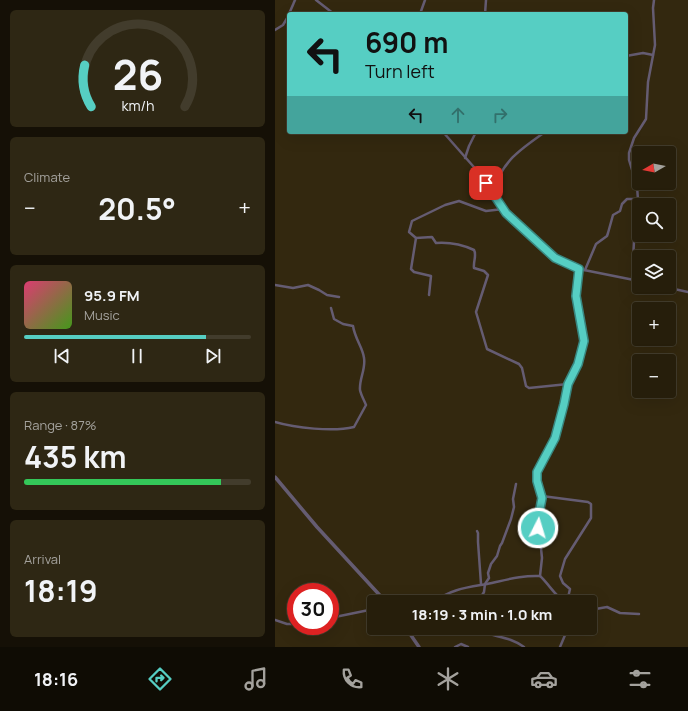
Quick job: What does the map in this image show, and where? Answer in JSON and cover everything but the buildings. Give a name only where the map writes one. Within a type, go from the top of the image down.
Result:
[{"type":"street","points":[[290,12],[295,0]]},
{"type":"street","points":[[316,0],[331,12]]},
{"type":"street","points":[[421,12],[425,0]]},
{"type":"street","points":[[485,12],[486,0]]},
{"type":"street","points":[[638,198],[636,181],[629,160],[629,153],[634,138],[646,119],[648,82],[655,40],[653,12],[654,0]]},
{"type":"street","points":[[275,30],[283,25],[287,18]]},
{"type":"street","points":[[628,56],[643,54],[653,55]]},
{"type":"street","points":[[445,134],[465,159],[480,174],[503,209],[555,258],[579,269],[631,280],[634,242]]},
{"type":"street","points":[[465,159],[475,134]]},
{"type":"street","points":[[492,192],[502,170],[510,159],[542,134]]},
{"type":"street","points":[[585,270],[596,244],[605,238],[608,233],[613,216],[620,211],[627,199],[632,199]]},
{"type":"street","points":[[503,209],[486,211],[459,201],[453,202],[413,220],[409,232],[416,238],[434,238],[436,243],[458,244],[474,250],[474,268],[484,271],[487,275],[477,312],[487,349],[519,364],[522,368],[527,388],[534,389],[568,384]]},
{"type":"street","points":[[416,238],[411,269],[413,272],[431,276],[429,295]]},
{"type":"street","points":[[540,576],[542,558],[538,519],[542,496],[537,481],[537,472],[555,438],[568,384],[578,364],[584,341],[576,296],[579,269]]},
{"type":"street","points":[[275,285],[293,288],[308,285],[327,295],[339,297]]},
{"type":"street","points":[[676,289],[688,292]]},
{"type":"street","points":[[275,422],[289,426],[343,430],[353,427],[366,405],[361,391],[361,381],[365,366],[364,356],[355,336],[353,326],[343,324],[334,319],[331,308]]},
{"type":"street","points":[[275,477],[317,527],[380,595]]},
{"type":"street","points":[[482,595],[485,584],[489,578],[488,573],[491,564],[497,556],[499,546],[502,543],[511,520],[516,484]]},
{"type":"street","points":[[542,496],[587,502],[591,504],[591,518],[565,559],[561,572],[561,580],[570,589],[568,595]]},
{"type":"street","points":[[477,531],[479,533],[477,542],[481,584]]},
{"type":"street","points":[[444,595],[481,584],[523,576],[540,576],[548,583],[557,595]]},
{"type":"street","points":[[597,609],[607,607],[620,613],[639,614]]},
{"type":"street","points":[[339,616],[367,610]]},
{"type":"street","points":[[275,620],[287,624]]},
{"type":"street","points":[[411,635],[419,647]]},
{"type":"street","points":[[493,635],[511,639],[524,647]]},
{"type":"street","points":[[560,647],[565,635]]},
{"type":"street","points":[[455,647],[461,644],[468,647]]},
{"type":"route","points":[[486,183],[506,213],[546,250],[555,258],[579,269],[575,289],[584,333],[584,341],[578,364],[568,384],[555,438],[539,467],[536,476],[542,498],[538,528]]}]
